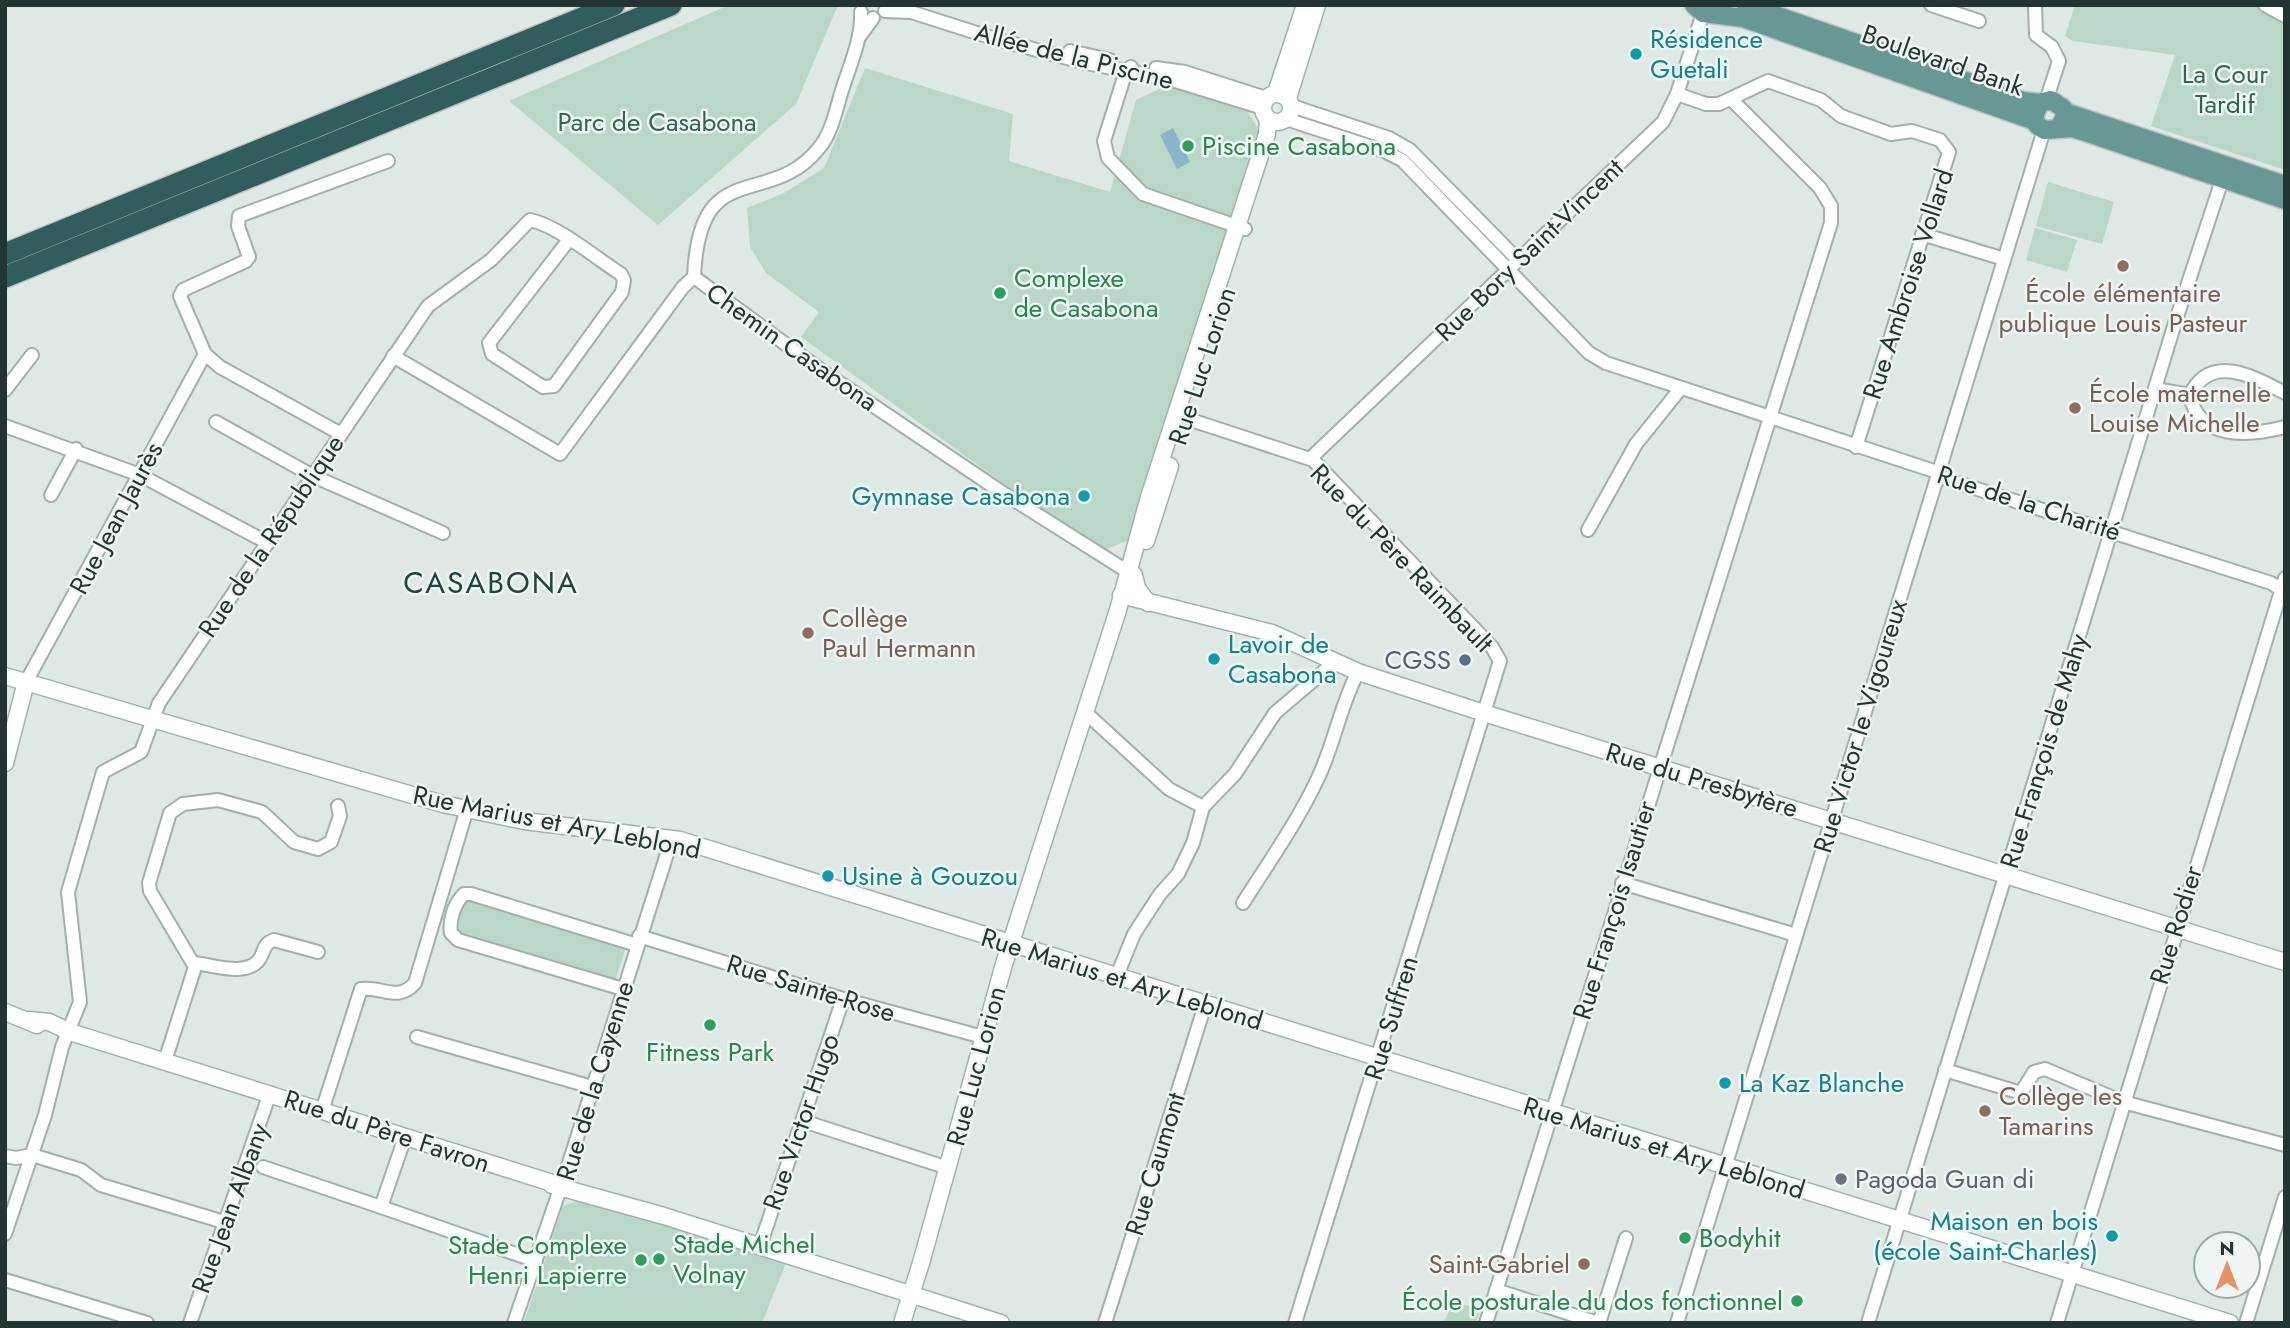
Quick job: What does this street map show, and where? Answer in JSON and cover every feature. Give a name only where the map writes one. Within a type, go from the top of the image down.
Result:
[{"type":"highway","points":[[5,254],[614,5]]},
{"type":"highway","points":[[5,277],[671,5]]},
{"type":"main road","name":"Boulevard Bank","points":[[1746,5],[2023,101],[2056,101],[2050,123]]},
{"type":"main road","name":"Boulevard Bank","points":[[1703,8],[1743,18],[2050,123],[2285,185]]},
{"type":"main road","points":[[2043,102],[2035,111],[2050,123]]},
{"type":"main road","name":"Boulevard Bank","points":[[2050,123],[2085,132],[2285,200]]},
{"type":"street","name":"Allée de la Piscine","points":[[904,5],[1000,36],[1023,38],[1142,66],[1185,72],[1278,108]]},
{"type":"street","name":"Rue Luc Lorion","points":[[1278,108],[1305,5]]},
{"type":"street","name":"Rue Luc Lorion","points":[[902,1323],[1011,945],[1025,909],[1184,410],[1241,228],[1267,134],[1317,5]]},
{"type":"street","points":[[1931,5],[1979,21]]},
{"type":"street","points":[[2035,5],[2036,35],[2052,47],[2059,61],[2043,102]]},
{"type":"street","points":[[2265,5],[2285,16]]},
{"type":"street","name":"Allée de la Piscine","points":[[885,8],[911,12],[999,40],[1169,79],[1278,108]]},
{"type":"street","points":[[694,277],[700,228],[718,202],[741,187],[797,168],[820,148],[860,36],[873,18],[885,8]]},
{"type":"street","name":"Rue Bory Saint-Vincent","points":[[1313,460],[1314,455],[1663,122],[1678,94],[1703,8]]},
{"type":"street","points":[[860,9],[873,18]]},
{"type":"street","points":[[860,9],[860,36]]},
{"type":"street","points":[[1142,66],[1126,71],[1104,148],[1108,158],[1143,194],[1241,228]]},
{"type":"street","name":"Rue Ambroise Vollard","points":[[1731,99],[1768,81],[1821,100],[1840,116],[1891,134],[1912,131],[1940,140],[1949,152],[1857,447]]},
{"type":"street","points":[[1678,94],[1706,104],[1731,99]]},
{"type":"street","name":"Rue François Isautier","points":[[1486,1323],[1831,223],[1831,206],[1820,188],[1731,99]]},
{"type":"street","points":[[1278,108],[1389,138],[1410,149],[1518,260]]},
{"type":"street","name":"Rue de la Charité","points":[[1278,108],[1402,160],[1589,354],[1606,363],[1938,474],[1945,479],[2283,587]]},
{"type":"street","name":"Rue Victor le Vigoureux","points":[[1676,1323],[2004,259],[2050,123]]},
{"type":"street","points":[[341,434],[220,367],[205,354],[180,296],[183,290],[246,261],[249,257],[238,226],[239,216],[388,161]]},
{"type":"street","name":"Rue François de Mahy","points":[[1868,1323],[2111,530],[2222,180]]},
{"type":"street","name":"Rue de la République","points":[[5,1234],[33,1155],[62,1047],[77,1015],[81,989],[68,902],[99,780],[109,767],[141,752],[159,702],[428,306],[491,260],[530,220],[539,222],[568,241]]},
{"type":"street","points":[[1922,234],[2004,259]]},
{"type":"street","points":[[568,241],[621,274],[625,286],[554,386],[543,387],[492,354],[489,343],[568,241]]},
{"type":"street","name":"Chemin Casabona","points":[[393,356],[560,454],[568,448],[682,287],[694,277],[825,373],[1130,574]]},
{"type":"street","name":"Rue Jean Jaurès","points":[[26,682],[140,475],[199,359],[205,354]]},
{"type":"street","points":[[5,390],[32,355]]},
{"type":"street","points":[[2190,395],[2203,376],[2225,370],[2253,377],[2285,393]]},
{"type":"street","points":[[1588,530],[1636,443],[1681,388]]},
{"type":"street","points":[[2155,390],[2190,395]]},
{"type":"street","points":[[2190,395],[2195,412],[2218,430],[2248,434],[2285,427]]},
{"type":"street","name":"Rue du Père Raimbault","points":[[1184,410],[1313,460],[1492,648],[1500,661],[1484,713]]},
{"type":"street","points":[[216,422],[313,476],[443,533]]},
{"type":"street","points":[[5,426],[41,441],[76,449],[140,475],[268,542]]},
{"type":"street","points":[[51,495],[76,449]]},
{"type":"street","points":[[1130,574],[1148,603]]},
{"type":"street","name":"Rue Rodier","points":[[2057,1323],[2175,928],[2283,587]]},
{"type":"street","name":"Rue du Presbytère","points":[[1122,601],[1148,603],[1272,633],[1358,672],[1484,713],[2285,962]]},
{"type":"street","points":[[1116,978],[1134,934],[1160,894],[1178,874],[1193,843],[1203,807],[1235,774],[1275,713],[1336,661]]},
{"type":"street","points":[[1243,902],[1317,780],[1330,750],[1343,700],[1358,672]]},
{"type":"street","name":"Rue Marius et Ary Leblond","points":[[5,676],[467,809],[524,821],[672,838],[2230,1323]]},
{"type":"street","points":[[5,763],[26,682]]},
{"type":"street","points":[[1086,713],[1169,789],[1203,807]]},
{"type":"street","name":"Rue Suffren","points":[[1295,1323],[1379,1059],[1484,713]]},
{"type":"street","points":[[165,1061],[192,979],[193,963],[153,898],[149,883],[166,822],[176,806],[218,800],[262,812],[294,842],[318,849],[331,842],[340,816],[338,806]]},
{"type":"street","points":[[325,1113],[361,989],[402,994],[415,983],[467,809]]},
{"type":"street","name":"Rue de la Cayenne","points":[[514,1323],[562,1186],[672,838]]},
{"type":"street","points":[[1622,883],[1796,935]]},
{"type":"street","name":"Rue Sainte-Rose","points":[[623,989],[458,940],[451,933],[450,925],[457,901],[464,894],[471,894],[983,1037]]},
{"type":"street","points":[[1025,909],[1035,952]]},
{"type":"street","points":[[193,963],[243,969],[257,962],[264,947],[274,940],[318,952]]},
{"type":"street","name":"Rue Victor Hugo","points":[[760,1246],[843,999]]},
{"type":"street","name":"Rue Caumont","points":[[1105,1323],[1205,1005]]},
{"type":"street","name":"Rue du Père Favron","points":[[5,1012],[29,1020],[49,1022],[70,1032],[233,1083],[307,1112],[325,1113],[405,1137],[1001,1323]]},
{"type":"street","points":[[417,1037],[592,1087]]},
{"type":"street","points":[[1945,1070],[2021,1093],[2034,1072],[2045,1069],[2123,1102],[2285,1145]]},
{"type":"street","name":"Rue Jean Albany","points":[[190,1323],[269,1096]]},
{"type":"street","points":[[803,1121],[948,1168]]},
{"type":"street","points":[[381,1207],[405,1137]]},
{"type":"street","points":[[5,1156],[16,1158],[33,1155],[85,1173],[101,1185],[225,1223]]},
{"type":"street","points":[[263,1167],[536,1261]]},
{"type":"street","points":[[2246,1323],[2285,1197]]},
{"type":"street","points":[[1496,1290],[1599,1323],[1626,1238]]},
{"type":"street","points":[[5,1280],[147,1323]]},
{"type":"green space","name":"Parc de Casabona","points":[[729,5],[838,5],[796,104],[658,225],[509,101]]},
{"type":"green space","name":"La Cour Tardif","points":[[2075,5],[2257,5],[2285,20],[2285,170],[2151,126],[2175,55],[2073,41],[2065,36]]},
{"type":"green space","name":"Complexe de Casabona","points":[[865,68],[1013,114],[1009,161],[1110,192],[1136,100],[1168,85],[1248,112],[1259,130],[1127,541],[1104,550],[1025,499],[801,337],[819,312],[766,273],[750,247],[747,208],[784,193],[824,168]]},
{"type":"green space","points":[[2048,182],[2114,202],[2102,244],[2036,226]]},
{"type":"green space","points":[[2035,228],[2077,240],[2067,272],[2026,260]]},
{"type":"green space","points":[[467,900],[626,947],[615,981],[461,934],[458,916]]},
{"type":"green space","name":"Stade Michel Volnay","points":[[581,1199],[786,1263],[762,1323],[524,1323],[563,1206]]},
{"type":"green space","points":[[1455,1301],[1480,1310],[1476,1323],[1443,1323]]},
{"type":"water","points":[[1173,128],[1190,162],[1177,169],[1160,135]]},
{"type":"place","name":"Résidence Guetali","points":[[1636,54]]},
{"type":"place","name":"Piscine Casabona","points":[[1188,146]]},
{"type":"place","name":"École élémentaire publique Louis Pasteur","points":[[2123,266]]},
{"type":"place","name":"Complexe de Casabona","points":[[1000,293]]},
{"type":"place","name":"École maternelle Louise Michelle","points":[[2075,408]]},
{"type":"place","name":"Gymnase Casabona","points":[[1084,496]]},
{"type":"place","name":"Collège Paul Hermann","points":[[808,633]]},
{"type":"place","name":"Lavoir de Casabona","points":[[1214,659]]},
{"type":"place","name":"CGSS","points":[[1465,660]]},
{"type":"place","name":"Usine à Gouzou","points":[[828,876]]},
{"type":"place","name":"Fitness Park","points":[[710,1025]]},
{"type":"place","name":"La Kaz Blanche","points":[[1725,1083]]},
{"type":"place","name":"Collège les Tamarins","points":[[1985,1111]]},
{"type":"place","name":"Pagoda Guan di","points":[[1841,1179]]},
{"type":"place","name":"Maison en bois (école Saint-Charles)","points":[[2112,1236]]},
{"type":"place","name":"Bodyhit","points":[[1685,1238]]},
{"type":"place","name":"Stade Michel Volnay","points":[[659,1259]]},
{"type":"place","name":"Stade Complexe Henri Lapierre","points":[[641,1260]]},
{"type":"place","name":"Saint-Gabriel","points":[[1584,1264]]},
{"type":"place","name":"École posturale du dos fonctionnel","points":[[1797,1301]]},
{"type":"district","name":"CASABONA","points":[[491,582]]}]
